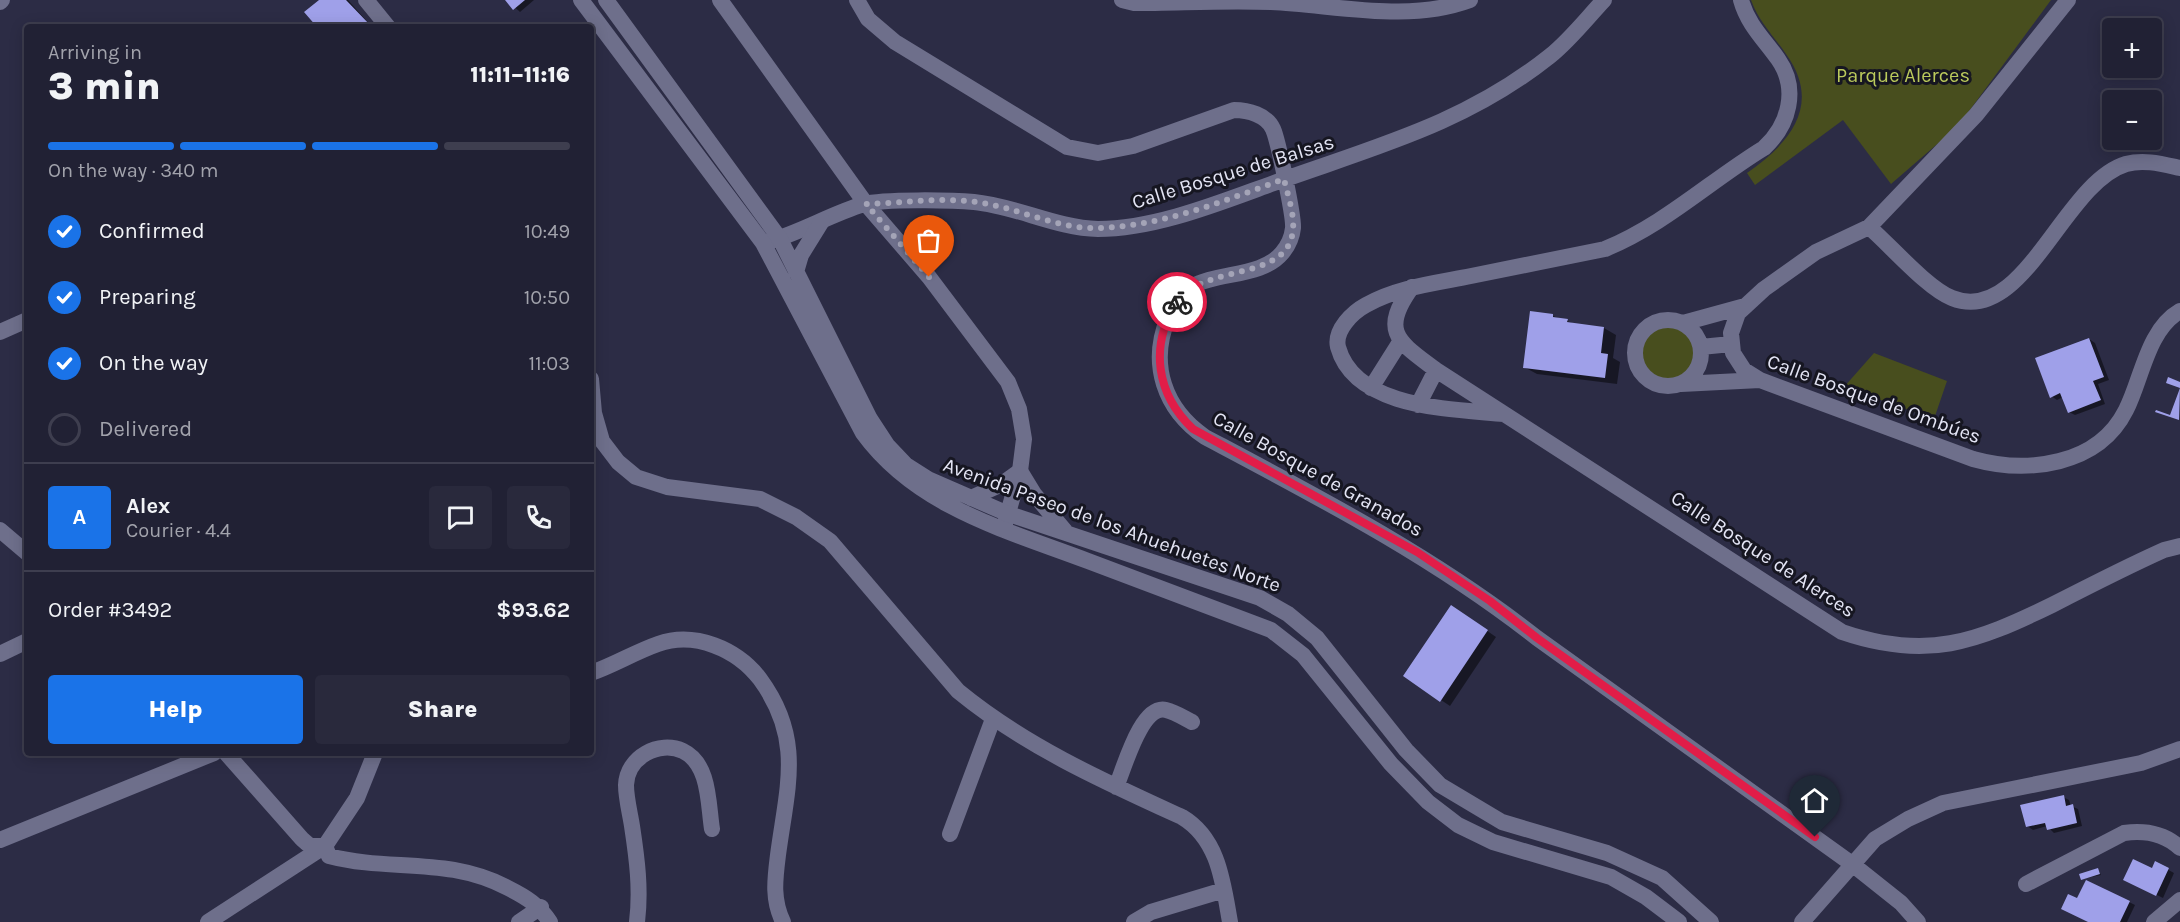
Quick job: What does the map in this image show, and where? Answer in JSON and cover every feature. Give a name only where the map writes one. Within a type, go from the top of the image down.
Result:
[{"type":"street","points":[[366,0],[386,24]]},
{"type":"street","name":"Avenida Paseo de los Ahuehuetes Norte","points":[[581,0],[763,243],[862,433],[880,457],[922,491],[1003,531],[1271,630],[1303,655],[1391,764],[1428,802],[1458,825],[1492,842],[1611,877],[1646,897],[1679,922]]},
{"type":"street","name":"Avenida Paseo de los Ahuehuetes Norte","points":[[606,0],[780,238],[870,419],[887,445],[906,465],[928,479],[1006,513],[1250,595],[1288,614],[1317,638],[1406,750],[1440,785],[1502,822],[1607,853],[1662,878],[1711,922]]},
{"type":"street","points":[[720,0],[866,204],[935,285],[1008,382],[1023,423],[1024,439],[1020,471],[1006,513],[1003,531]]},
{"type":"street","name":"Calle Bosque de Granados","points":[[857,0],[868,19],[895,42],[1067,147],[1098,153],[1133,146],[1225,111],[1243,110],[1260,116],[1273,129],[1293,219],[1291,236],[1284,251],[1262,267],[1224,275],[1188,288],[1170,313],[1160,342],[1160,373],[1167,395],[1182,419],[1205,437],[1417,552],[1490,601],[1537,638],[1852,864],[1901,903],[1918,922]]},
{"type":"street","points":[[1122,0],[1134,3],[1268,1],[1419,11],[1453,6],[1470,0]]},
{"type":"street","name":"Calle Bosque de Balsas","points":[[763,243],[866,204],[974,202],[1011,208],[1066,224],[1097,229],[1128,227],[1207,207],[1376,149],[1441,122],[1496,94],[1551,55],[1604,0]]},
{"type":"street","name":"Calle Bosque de Alerces","points":[[1508,414],[1418,405],[1371,388],[1346,368],[1337,344],[1344,323],[1365,305],[1412,287],[1605,249],[1652,226],[1774,140],[1786,119],[1789,88],[1784,69],[1756,33],[1741,0]]},
{"type":"street","points":[[1701,346],[1731,344],[1733,323],[1744,306],[1816,252],[1869,226],[1977,115],[2068,0]]},
{"type":"street","points":[[1869,226],[1943,294],[1954,299],[1978,302],[2007,290],[2082,196],[2109,171],[2136,162],[2180,168]]},
{"type":"street","points":[[796,272],[801,255],[822,221]]},
{"type":"street","points":[[1371,388],[1400,342],[1395,323],[1400,304],[1412,287]]},
{"type":"street","points":[[1683,323],[1744,306]]},
{"type":"street","name":"Calle Bosque de Ombúes","points":[[1731,344],[1733,353],[1744,370],[1760,380],[1973,459],[2006,466],[2038,466],[2083,452],[2109,434],[2127,409],[2161,328],[2180,311]]},
{"type":"street","points":[[1682,384],[1693,375],[1697,368],[1700,362],[1701,346],[1695,333],[1683,323],[1669,319],[1654,322],[1643,331],[1636,344],[1635,352],[1635,359],[1641,373],[1653,382],[1667,386],[1760,380]]},
{"type":"street","points":[[0,332],[24,321]]},
{"type":"street","name":"Calle Bosque de Alerces","points":[[1400,342],[1436,370],[1508,414],[1842,632],[1884,644],[1928,647],[1990,634],[2157,553],[2180,546]]},
{"type":"street","points":[[1418,405],[1436,370]]},
{"type":"street","points":[[594,413],[602,441],[618,462],[636,477],[667,487],[760,499],[796,517],[830,541],[958,691],[993,719],[1030,743],[1116,787],[1182,817],[1197,828],[1217,861],[1230,922]]},
{"type":"street","points":[[971,498],[1002,484],[1020,471]]},
{"type":"street","points":[[1020,471],[1049,515],[1068,534]]},
{"type":"street","points":[[0,530],[24,550]]},
{"type":"street","points":[[594,672],[620,663],[659,644],[691,639],[722,648],[752,669],[775,700],[786,729],[790,769],[773,888],[783,922]]},
{"type":"street","points":[[0,654],[24,642]]},
{"type":"street","points":[[1116,787],[1143,722],[1151,713],[1166,709],[1192,722]]},
{"type":"street","points":[[950,834],[993,719]]},
{"type":"street","points":[[637,922],[640,896],[626,785],[632,766],[639,758],[647,752],[666,747],[676,748],[692,757],[703,772],[712,829]]},
{"type":"street","points":[[1802,922],[1875,839],[1908,819],[1943,803],[2140,763],[2180,749]]},
{"type":"street","points":[[0,840],[207,756]]},
{"type":"street","points":[[229,756],[302,839],[310,846],[325,846]]},
{"type":"street","points":[[208,922],[325,846],[357,798],[374,756]]},
{"type":"street","points":[[2026,884],[2124,833],[2136,831],[2157,834],[2180,848]]},
{"type":"street","points":[[325,846],[328,856],[338,858],[441,866],[479,875],[522,894],[545,915]]},
{"type":"street","points":[[1134,922],[1151,912],[1224,890]]},
{"type":"street","points":[[2154,922],[2180,900]]},
{"type":"street","points":[[519,922],[545,915]]},
{"type":"green space","name":"Parque Alerces","points":[[1751,0],[2051,0],[1958,126],[1891,184],[1843,120],[1755,185],[1747,173],[1762,162],[1788,136],[1801,106],[1801,90],[1797,73],[1762,22]]},
{"type":"green space","points":[[1668,325],[1679,327],[1688,333],[1694,342],[1696,353],[1694,364],[1688,373],[1679,379],[1668,381],[1657,379],[1648,373],[1642,364],[1640,353],[1642,342],[1648,333],[1657,327]]},
{"type":"green space","points":[[1874,353],[1947,381],[1934,419],[1844,387]]},
{"type":"building","points":[[319,0],[346,0],[369,24],[314,24],[304,12]]},
{"type":"building","points":[[505,0],[525,0],[513,10]]},
{"type":"building","points":[[1530,311],[1553,314],[1553,317],[1568,319],[1567,322],[1604,327],[1601,353],[1608,354],[1605,378],[1523,368]]},
{"type":"building","points":[[2089,338],[2104,377],[2093,381],[2101,400],[2068,413],[2060,393],[2050,398],[2035,358]]},
{"type":"building","points":[[2168,377],[2180,382],[2180,388],[2166,383]]},
{"type":"building","points":[[2180,388],[2179,420],[2155,412],[2156,410],[2170,415]]},
{"type":"building","points":[[1451,605],[1488,630],[1440,702],[1403,676]]},
{"type":"building","points":[[2064,795],[2066,806],[2073,804],[2077,823],[2047,830],[2045,823],[2026,827],[2020,805]]},
{"type":"building","points":[[2133,859],[2152,868],[2155,861],[2169,868],[2156,896],[2123,880]]},
{"type":"building","points":[[2098,868],[2100,874],[2081,880],[2079,874]]},
{"type":"building","points":[[2086,880],[2130,901],[2120,922],[2088,922],[2061,909],[2068,894],[2077,898]]},
{"type":"way so far","points":[[929,277],[866,204],[974,202],[1011,208],[1066,224],[1097,229],[1128,227],[1207,207],[1284,179],[1293,228],[1289,243],[1278,258],[1262,267],[1224,275],[1188,288],[1177,302]]},
{"type":"route","points":[[1177,302],[1164,327],[1160,342],[1160,373],[1163,387],[1173,408],[1193,429],[1417,552],[1490,601],[1537,638],[1815,837]]}]
